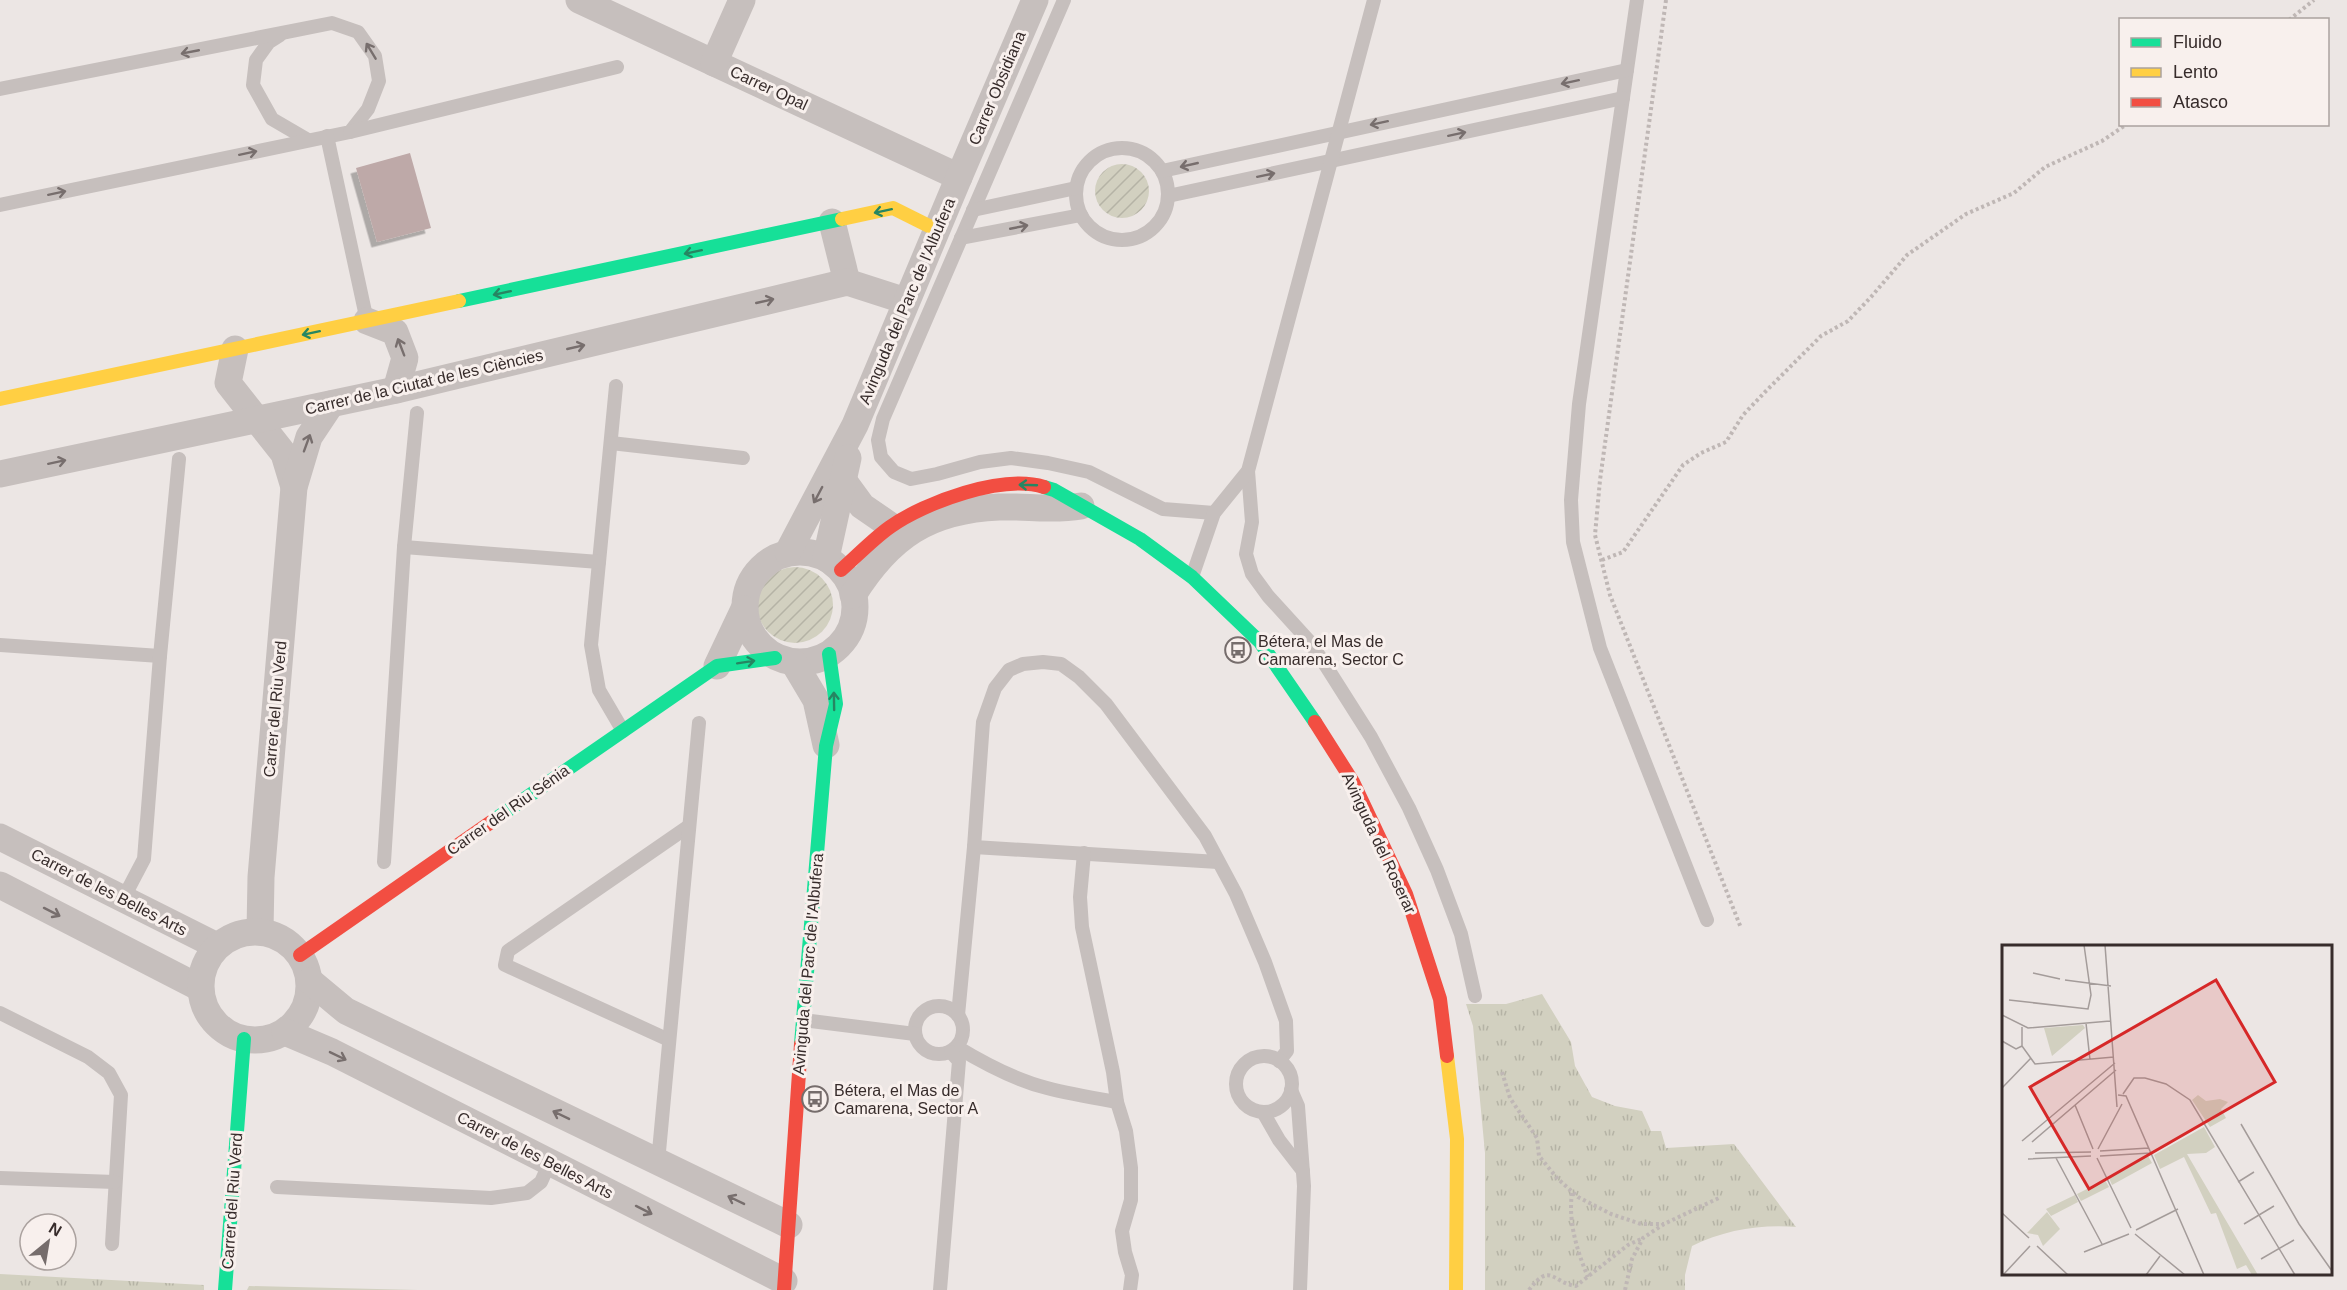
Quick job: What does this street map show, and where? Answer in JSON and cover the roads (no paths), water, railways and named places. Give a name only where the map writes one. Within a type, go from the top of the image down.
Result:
[{"type":"street","name":"Carrer Opal","points":[[579,0],[958,177]]},
{"type":"street","points":[[714,63],[742,0]]},
{"type":"street","name":"Carrer Obsidiana","points":[[958,177],[1035,0]]},
{"type":"street","name":"Avinguda del Parc de l'Albufera","points":[[855,425],[906,302],[949,234],[958,177]]},
{"type":"street","points":[[0,399],[893,208],[949,234]]},
{"type":"street","points":[[832,222],[847,282],[906,302]]},
{"type":"street","name":"Carrer de la Ciutat de les Ciències","points":[[0,474],[396,390],[847,282]]},
{"type":"street","points":[[368,321],[395,332],[405,358],[396,390]]},
{"type":"street","name":"Carrer del Riu Verd","points":[[235,349],[228,383],[284,454],[294,487]]},
{"type":"street","name":"Carrer del Riu Verd","points":[[260,931],[262,865],[294,487],[309,437],[331,404]]},
{"type":"street","points":[[834,564],[843,480],[855,425]]},
{"type":"street","points":[[788,552],[855,425]]},
{"type":"street","points":[[843,480],[862,506],[891,526]]},
{"type":"street","name":"Avinguda del Roserar","points":[[834,564],[891,526],[968,490],[1031,483],[1054,490],[1140,538],[1192,577],[1260,642],[1307,709],[1353,782],[1406,894],[1440,999],[1451,1070],[1457,1139],[1456,1290]]},
{"type":"street","points":[[854,595],[870,568],[903,535],[931,520],[963,510],[1001,507],[1058,510],[1081,506]]},
{"type":"street","points":[[788,552],[808,552],[834,564],[852,587],[856,606],[853,625],[844,642],[829,654],[812,662],[785,660],[760,646],[749,630],[744,609],[746,590],[756,573],[770,560],[788,552]]},
{"type":"street","name":"Carrer del Riu Sénia","points":[[717,666],[744,609]]},
{"type":"street","name":"Avinguda del Parc de l'Albufera","points":[[784,1286],[826,746],[836,704],[829,654]]},
{"type":"street","name":"Avinguda del Parc de l'Albufera","points":[[785,660],[816,700],[826,746]]},
{"type":"street","name":"Carrer del Riu Sénia","points":[[300,955],[717,666],[785,660]]},
{"type":"street","name":"Carrer de les Belles Arts","points":[[0,837],[217,946]]},
{"type":"street","points":[[0,885],[200,988]]},
{"type":"street","points":[[260,931],[275,935],[289,943],[300,955],[307,967],[310,981],[309,996],[296,1022],[285,1032],[272,1038],[244,1039],[227,1033],[214,1021],[204,1006],[200,988],[202,973],[208,958],[217,946],[230,937],[244,932],[260,931]]},
{"type":"street","points":[[310,981],[346,1011],[789,1225]]},
{"type":"street","name":"Carrer de les Belles Arts","points":[[285,1032],[332,1052],[550,1162],[784,1286]]},
{"type":"street","name":"Carrer del Riu Verd","points":[[225,1290],[244,1039]]},
{"type":"lane","points":[[1064,0],[973,210],[949,234],[883,419],[878,440],[881,457],[894,472],[912,479],[980,462],[1011,458],[1048,463],[1089,472],[1163,509],[1214,513]]},
{"type":"lane","points":[[1374,0],[1248,471],[1252,522],[1246,554],[1252,574],[1268,596],[1309,641],[1326,666],[1371,737],[1409,808],[1437,870],[1461,934],[1475,996]]},
{"type":"lane","points":[[1637,0],[1579,404],[1571,500],[1573,542],[1600,648],[1707,920]]},
{"type":"lane","points":[[0,89],[332,23],[358,32],[375,56],[380,81],[368,109],[350,132]]},
{"type":"lane","points":[[281,34],[269,42],[256,60],[253,85],[272,119],[308,140]]},
{"type":"lane","points":[[0,205],[350,132],[617,67]]},
{"type":"lane","points":[[1162,171],[1627,70]]},
{"type":"lane","points":[[1168,196],[1623,99]]},
{"type":"lane","points":[[327,136],[368,321]]},
{"type":"lane","points":[[1127,148],[1141,152],[1153,160],[1162,171],[1167,183],[1168,196],[1165,211],[1158,223],[1146,233],[1132,239],[1117,240],[1103,236],[1090,227],[1081,215],[1076,188],[1080,175],[1088,163],[1100,154],[1113,149],[1127,148]]},
{"type":"lane","points":[[973,210],[1076,188]]},
{"type":"lane","points":[[949,234],[1081,215]]},
{"type":"lane","points":[[616,386],[591,645],[599,690],[623,731]]},
{"type":"lane","points":[[384,862],[404,548],[417,413]]},
{"type":"lane","points":[[611,443],[743,458]]},
{"type":"lane","points":[[123,899],[144,859],[179,459]]},
{"type":"lane","points":[[1192,577],[1214,513],[1248,471]]},
{"type":"lane","points":[[404,548],[599,562]]},
{"type":"lane","points":[[0,645],[160,656]]},
{"type":"lane","points":[[958,1015],[983,722],[995,688],[1009,670],[1023,664],[1043,662],[1061,664],[1079,676],[1106,704],[1205,836],[1236,894],[1286,1022],[1287,1051],[1279,1061]]},
{"type":"lane","points":[[658,1162],[699,723]]},
{"type":"lane","points":[[669,1040],[505,965],[508,951],[689,826]]},
{"type":"lane","points":[[974,847],[1218,862]]},
{"type":"lane","points":[[1084,853],[1080,897],[1082,927],[1113,1072],[1117,1102],[1126,1131],[1131,1168],[1131,1200],[1122,1231],[1132,1275],[1130,1290]]},
{"type":"lane","points":[[943,1006],[952,1009],[958,1015],[964,1032],[954,1049],[943,1054],[928,1052],[921,1046],[915,1034],[916,1022],[926,1010],[943,1006]]},
{"type":"lane","points":[[0,1013],[88,1057],[109,1073],[121,1095],[112,1244]]},
{"type":"lane","points":[[803,1020],[915,1034]]},
{"type":"lane","points":[[954,1049],[1023,1080],[1048,1088],[1117,1102]]},
{"type":"lane","points":[[940,1290],[959,1061],[954,1049]]},
{"type":"lane","points":[[1291,1090],[1287,1100],[1278,1109],[1263,1112],[1250,1108],[1239,1098],[1236,1089],[1238,1074],[1244,1065],[1257,1057],[1265,1056],[1279,1061],[1290,1073],[1291,1090],[1298,1106],[1304,1186],[1300,1290]]},
{"type":"lane","points":[[1263,1112],[1279,1140],[1303,1171]]},
{"type":"lane","points":[[277,1187],[491,1198],[527,1193],[541,1182],[550,1162]]},
{"type":"lane","points":[[0,1178],[115,1182]]},
{"type":"place","name":"Bétera, el Mas de Camarena, Sector C","points":[[1238,650]]},
{"type":"place","name":"Bétera, el Mas de Camarena, Sector A","points":[[815,1099]]}]
